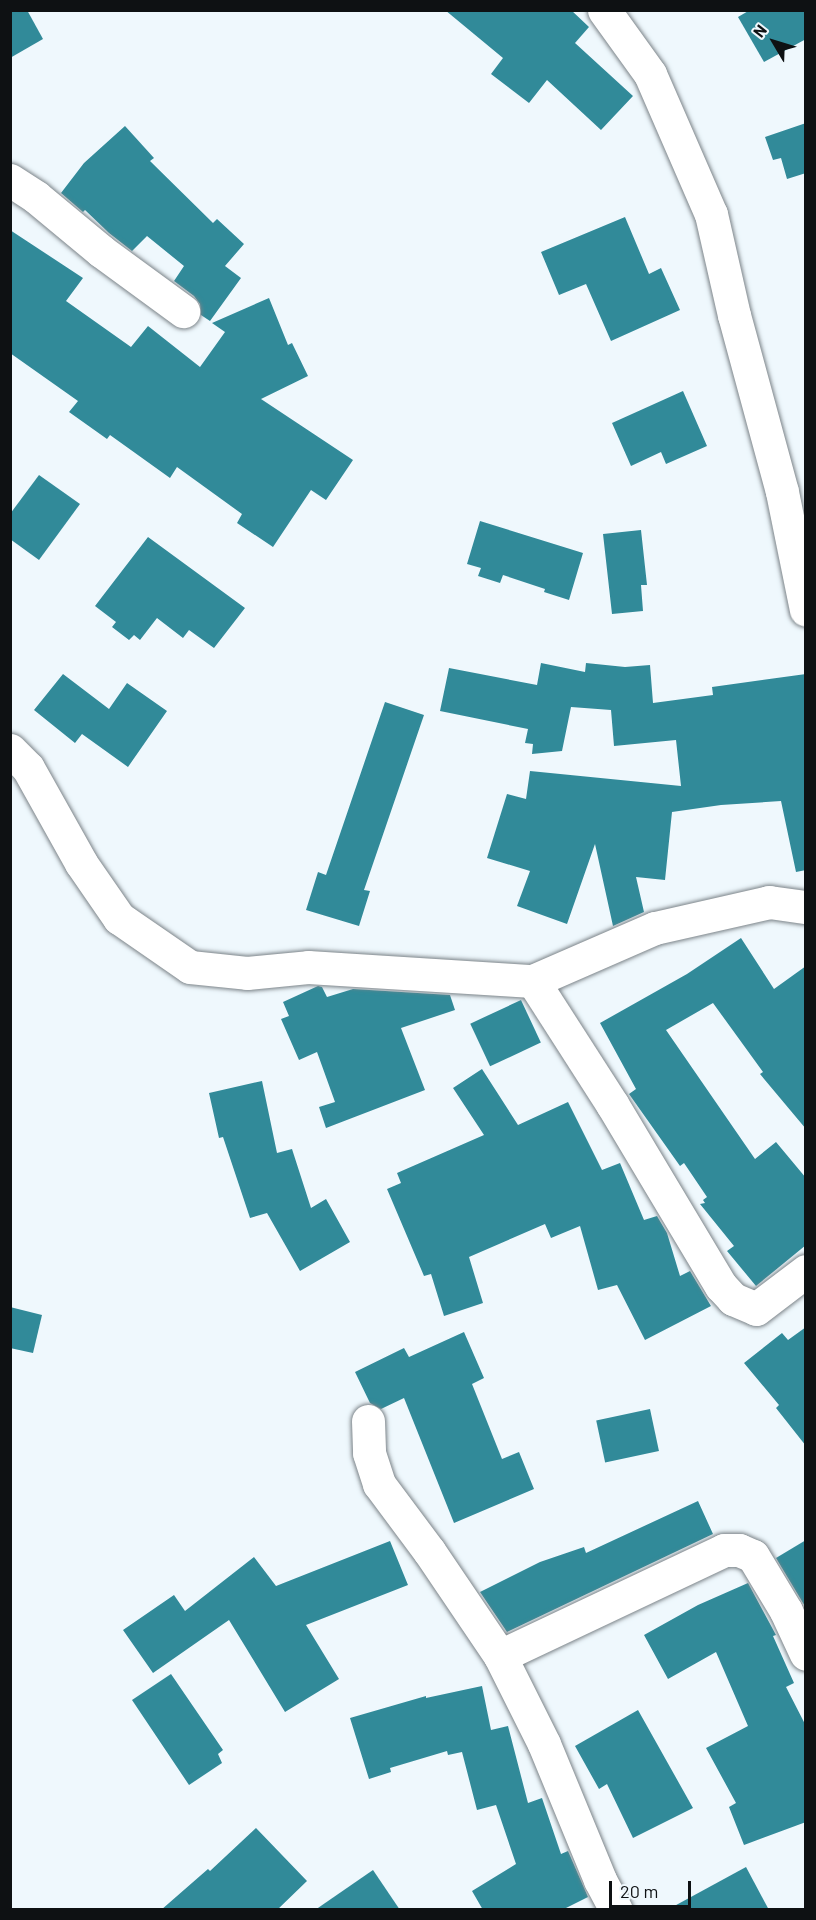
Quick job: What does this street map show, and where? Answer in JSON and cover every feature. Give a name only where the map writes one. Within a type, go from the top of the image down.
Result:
[{"type":"street","points":[[604,10],[650,74],[711,214],[734,315],[782,492],[806,610]]},
{"type":"street","points":[[10,180],[36,197],[101,251],[183,311]]},
{"type":"street","points":[[10,750],[28,768],[81,863],[119,918],[190,967],[247,973],[308,967],[533,981],[655,928],[769,902],[806,907]]},
{"type":"street","points":[[533,981],[612,1104],[721,1286],[733,1299],[756,1308],[806,1271]]},
{"type":"street","points":[[368,1421],[369,1453],[380,1484],[429,1551],[500,1656],[544,1744],[600,1880],[616,1910]]},
{"type":"street","points":[[500,1656],[724,1550],[753,1556],[786,1611],[806,1654]]},
{"type":"building","points":[[10,10],[27,10],[43,39],[10,58]]},
{"type":"building","points":[[445,10],[571,10],[589,27],[575,43],[633,96],[601,130],[547,80],[529,103],[491,74],[503,58]]},
{"type":"building","points":[[750,10],[806,10],[806,39],[764,62],[738,17]]},
{"type":"building","points":[[806,123],[806,173],[787,179],[781,158],[773,160],[765,137]]},
{"type":"building","points":[[125,126],[154,158],[150,161],[213,223],[217,219],[244,244],[225,266],[241,278],[210,321],[201,315],[200,304],[194,296],[174,281],[184,266],[147,236],[132,251],[85,210],[83,212],[61,193],[84,163]]},
{"type":"building","points":[[625,217],[649,274],[661,268],[680,310],[611,341],[586,284],[559,295],[541,252]]},
{"type":"building","points":[[10,230],[83,278],[66,301],[131,347],[148,326],[200,367],[225,332],[212,323],[269,298],[288,345],[292,343],[308,376],[261,399],[353,460],[326,500],[311,490],[273,547],[237,523],[242,514],[177,467],[170,478],[110,435],[107,439],[69,412],[78,401],[10,353]]},
{"type":"building","points":[[683,391],[707,446],[666,464],[661,452],[631,466],[612,423]]},
{"type":"building","points":[[39,475],[80,504],[39,560],[10,539],[10,514]]},
{"type":"building","points":[[480,521],[583,553],[569,600],[503,575],[500,583],[478,576],[481,568],[467,564]]},
{"type":"building","points":[[641,530],[647,585],[641,585],[643,611],[612,614],[603,534]]},
{"type":"building","points":[[148,537],[245,608],[214,648],[189,630],[183,638],[157,618],[140,640],[134,635],[129,640],[112,627],[116,622],[95,606]]},
{"type":"building","points":[[541,663],[585,672],[586,663],[625,667],[650,665],[653,703],[713,695],[712,687],[806,674],[806,870],[796,872],[781,801],[721,805],[672,812],[665,880],[636,877],[644,912],[613,926],[595,844],[567,924],[517,906],[530,871],[487,858],[507,794],[526,799],[530,771],[681,786],[676,740],[614,746],[611,710],[571,707],[562,751],[532,754],[533,744],[525,743],[528,729],[440,711],[449,668],[537,685]]},
{"type":"building","points":[[63,674],[109,709],[127,683],[167,711],[128,767],[82,734],[75,743],[34,710]]},
{"type":"building","points":[[385,702],[424,715],[364,890],[370,891],[359,926],[306,910],[318,872],[326,875]]},
{"type":"building","points":[[741,938],[774,989],[806,966],[806,1129],[760,1074],[763,1072],[713,1003],[666,1030],[755,1159],[776,1142],[806,1178],[806,1245],[756,1286],[727,1251],[734,1246],[700,1204],[705,1203],[703,1200],[707,1197],[684,1163],[680,1166],[629,1094],[636,1089],[600,1023],[687,974]]},
{"type":"building","points":[[318,986],[322,987],[327,997],[353,989],[450,995],[455,1010],[401,1028],[425,1090],[326,1128],[319,1107],[335,1102],[317,1052],[299,1060],[281,1019],[289,1016],[283,1002]]},
{"type":"building","points":[[521,1000],[541,1043],[490,1066],[470,1024]]},
{"type":"building","points":[[482,1069],[518,1125],[568,1102],[602,1170],[620,1163],[644,1220],[657,1216],[667,1233],[680,1276],[690,1271],[711,1306],[645,1340],[617,1285],[598,1290],[580,1226],[551,1238],[545,1224],[469,1257],[483,1303],[444,1316],[431,1274],[424,1276],[387,1189],[401,1183],[397,1173],[484,1135],[453,1088]]},
{"type":"building","points":[[262,1081],[277,1153],[292,1149],[311,1208],[326,1199],[350,1242],[300,1271],[267,1213],[250,1218],[223,1137],[219,1138],[209,1093]]},
{"type":"building","points":[[10,1307],[42,1315],[33,1353],[10,1348]]},
{"type":"building","points":[[806,1327],[806,1446],[776,1408],[779,1405],[744,1363],[782,1333],[788,1340]]},
{"type":"building","points":[[464,1332],[484,1378],[472,1384],[502,1459],[519,1452],[534,1489],[454,1523],[404,1398],[381,1409],[370,1403],[355,1372],[404,1348],[409,1357]]},
{"type":"building","points":[[650,1409],[659,1451],[605,1462],[596,1420]]},
{"type":"building","points":[[698,1501],[713,1534],[507,1632],[480,1592],[540,1562],[584,1547],[586,1553]]},
{"type":"building","points":[[806,1540],[806,1608],[776,1558]]},
{"type":"building","points":[[390,1541],[408,1585],[306,1625],[339,1679],[285,1712],[229,1620],[153,1673],[123,1630],[174,1595],[185,1611],[254,1557],[276,1586]]},
{"type":"building","points":[[748,1583],[776,1635],[773,1636],[794,1683],[786,1687],[806,1726],[806,1822],[744,1845],[729,1807],[736,1803],[706,1748],[748,1726],[716,1652],[668,1679],[644,1635],[698,1605]]},
{"type":"building","points":[[171,1674],[223,1750],[218,1754],[222,1763],[189,1785],[132,1700]]},
{"type":"building","points":[[482,1686],[491,1730],[508,1726],[528,1803],[542,1798],[561,1854],[568,1851],[588,1897],[562,1910],[483,1910],[472,1891],[516,1864],[496,1805],[477,1810],[462,1752],[448,1755],[447,1751],[390,1768],[391,1772],[369,1779],[350,1718],[426,1696],[426,1698]]},
{"type":"building","points":[[638,1710],[693,1808],[633,1838],[607,1784],[599,1789],[575,1746]]},
{"type":"building","points":[[256,1828],[307,1881],[277,1910],[161,1910],[208,1869],[210,1871]]},
{"type":"building","points":[[746,1867],[769,1910],[667,1910]]},
{"type":"building","points":[[373,1870],[400,1910],[315,1910]]}]
